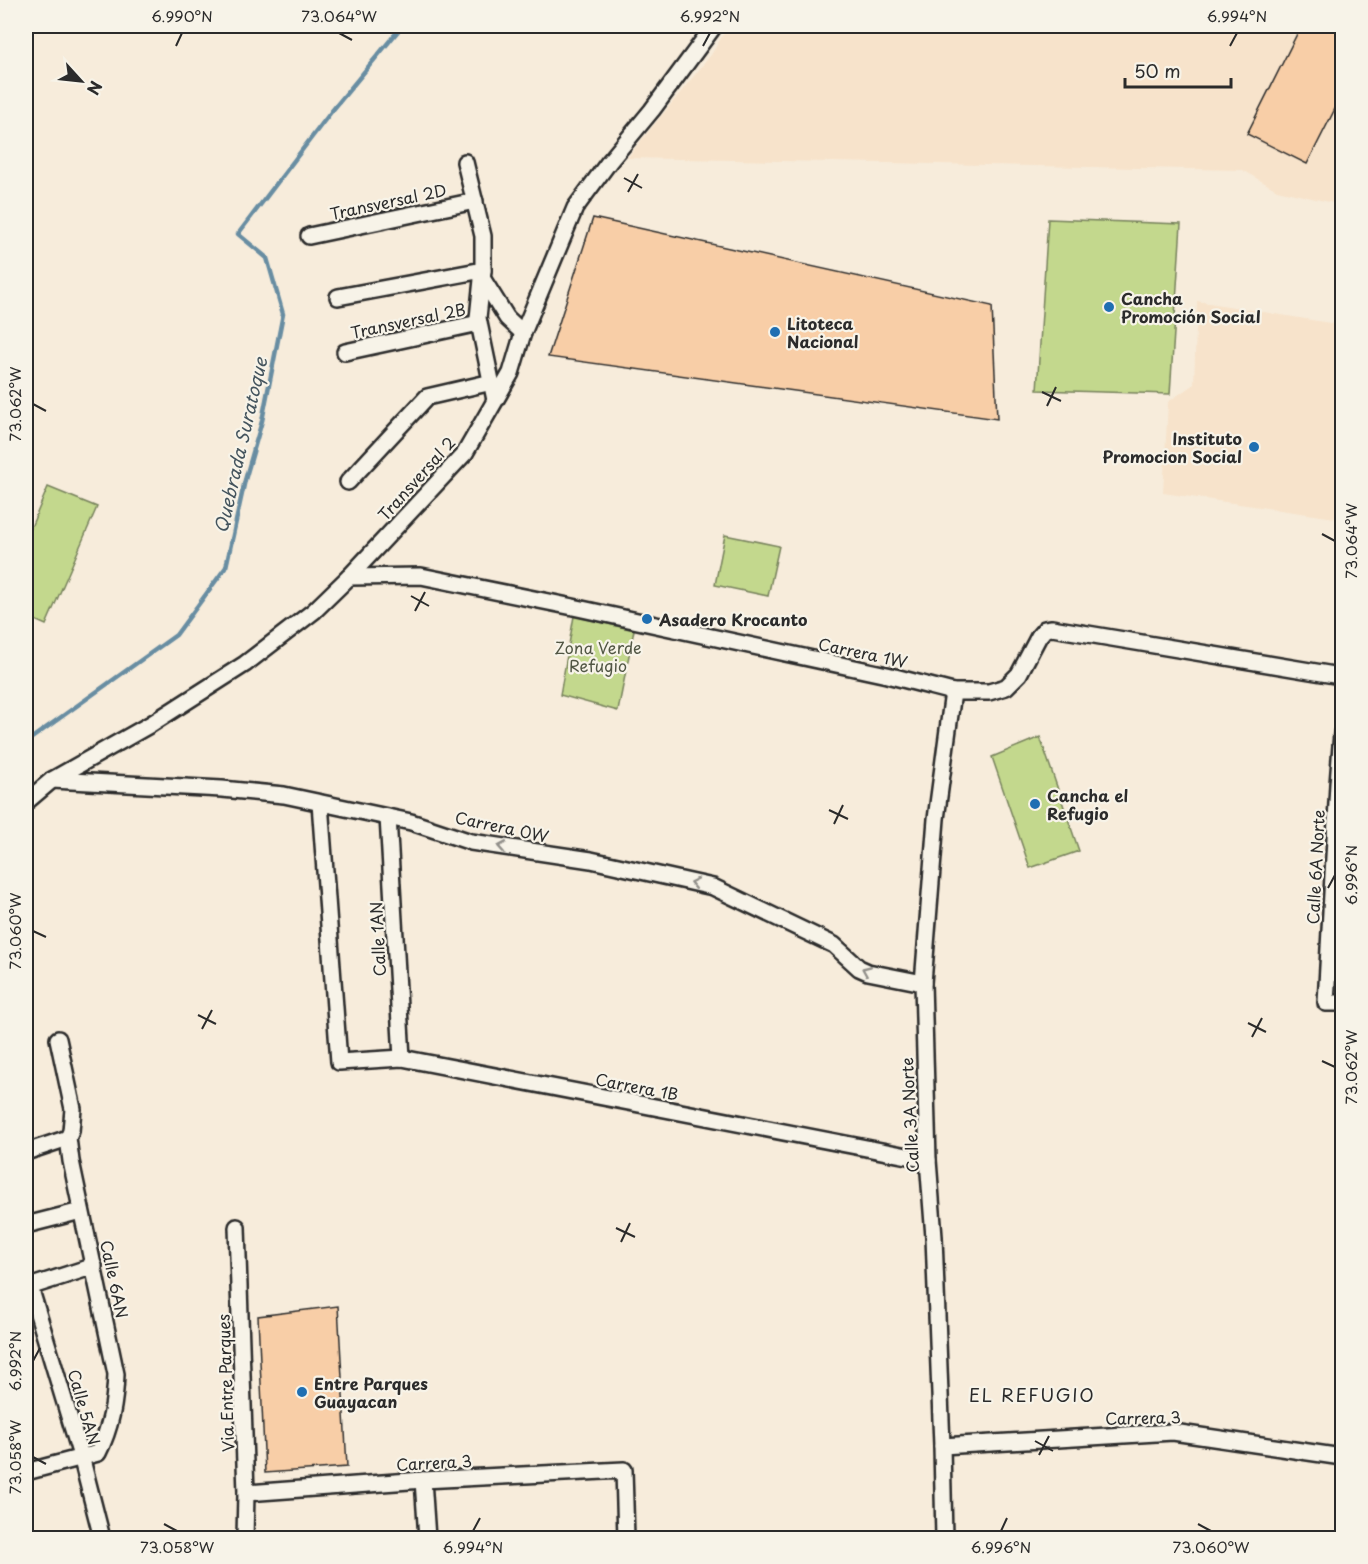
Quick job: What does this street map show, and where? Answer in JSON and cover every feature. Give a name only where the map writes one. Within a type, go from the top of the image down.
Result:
[{"type":"street","name":"Transversal 2","points":[[26,802],[52,780],[151,724],[245,664],[314,611],[350,577],[465,453],[511,373],[523,333],[575,208],[714,26]]},
{"type":"street","points":[[465,162],[483,236],[479,323],[495,400]]},
{"type":"street","name":"Transversal 2D","points":[[309,236],[475,201]]},
{"type":"street","points":[[483,274],[507,318],[523,333]]},
{"type":"street","points":[[338,297],[483,274]]},
{"type":"street","name":"Transversal 2B","points":[[345,352],[479,323]]},
{"type":"street","points":[[348,482],[428,397],[492,382]]},
{"type":"street","name":"Carrera 1W","points":[[350,577],[421,576],[886,675],[953,692],[989,692],[1006,687],[1019,674],[1039,636],[1045,630],[1052,628],[1342,674]]},
{"type":"street","name":"Calle 3A Norte","points":[[944,1539],[923,983],[936,819],[953,692]]},
{"type":"street","name":"Calle 6A Norte","points":[[1342,734],[1326,1003],[1342,1003]]},
{"type":"street","name":"Carrera 0W","points":[[52,780],[222,789],[285,795],[411,822],[471,842],[591,860],[713,887],[834,945],[859,968],[868,972],[923,983]]},
{"type":"street","name":"Carrera 1B","points":[[320,803],[339,1062],[402,1059],[928,1160]]},
{"type":"street","name":"Calle 1AN","points":[[388,817],[402,1059]]},
{"type":"street","name":"Calle 6AN","points":[[26,1472],[98,1453],[106,1436],[115,1402],[116,1374],[81,1211],[68,1138],[73,1109],[58,1039]]},
{"type":"street","points":[[26,1152],[68,1138]]},
{"type":"street","points":[[26,1225],[81,1211]]},
{"type":"street","name":"Via Entre Parques","points":[[237,1227],[246,1493],[245,1539]]},
{"type":"street","points":[[28,1288],[94,1266]]},
{"type":"street","name":"Calle 5AN","points":[[28,1288],[81,1456],[102,1539]]},
{"type":"street","name":"Carrera 3","points":[[942,1446],[1173,1432],[1342,1457]]},
{"type":"street","name":"Carrera 3","points":[[246,1493],[423,1480],[624,1470],[626,1539]]},
{"type":"street","points":[[423,1480],[427,1539]]},
{"type":"shaded area","points":[[728,26],[1342,26],[1342,205],[1277,190],[1242,170],[627,158],[711,55]]},
{"type":"shaded area","name":"Instituto Promocion Social","points":[[1197,301],[1342,325],[1342,519],[1163,493],[1168,402],[1194,384]]},
{"type":"green space","name":"Cancha Promoción Social","points":[[1048,219],[1181,224],[1170,394],[1037,390]]},
{"type":"green space","points":[[48,487],[97,507],[46,625],[26,616],[26,539]]},
{"type":"green space","points":[[725,535],[779,546],[768,596],[715,585]]},
{"type":"green space","name":"Zona Verde Refugio","points":[[574,616],[634,630],[618,711],[560,695]]},
{"type":"green space","name":"Cancha el Refugio","points":[[1040,737],[1079,851],[1030,868],[992,757]]},
{"type":"building","points":[[1301,26],[1342,26],[1342,95],[1307,164],[1247,134]]},
{"type":"building","name":"Litoteca Nacional","points":[[593,218],[992,306],[997,419],[548,357]]},
{"type":"building","points":[[1342,862],[1342,975],[1332,973]]},
{"type":"building","name":"Entre Parques Guayacan","points":[[338,1306],[347,1467],[265,1473],[258,1316]]},
{"type":"waterway","name":"Quebrada Suratoque","points":[[29,740],[176,635],[226,567],[245,480],[262,421],[283,314],[267,258],[238,234],[331,112],[402,26]]},
{"type":"place","name":"Cancha Promoción Social","points":[[1109,307]]},
{"type":"place","name":"Litoteca Nacional","points":[[775,332]]},
{"type":"place","name":"Instituto Promocion Social","points":[[1254,447]]},
{"type":"place","name":"Asadero Krocanto","points":[[647,619]]},
{"type":"place","name":"Cancha el Refugio","points":[[1035,804]]},
{"type":"place","name":"Entre Parques Guayacan","points":[[302,1392]]},
{"type":"district","name":"EL REFUGIO","points":[[1032,1394]]}]
